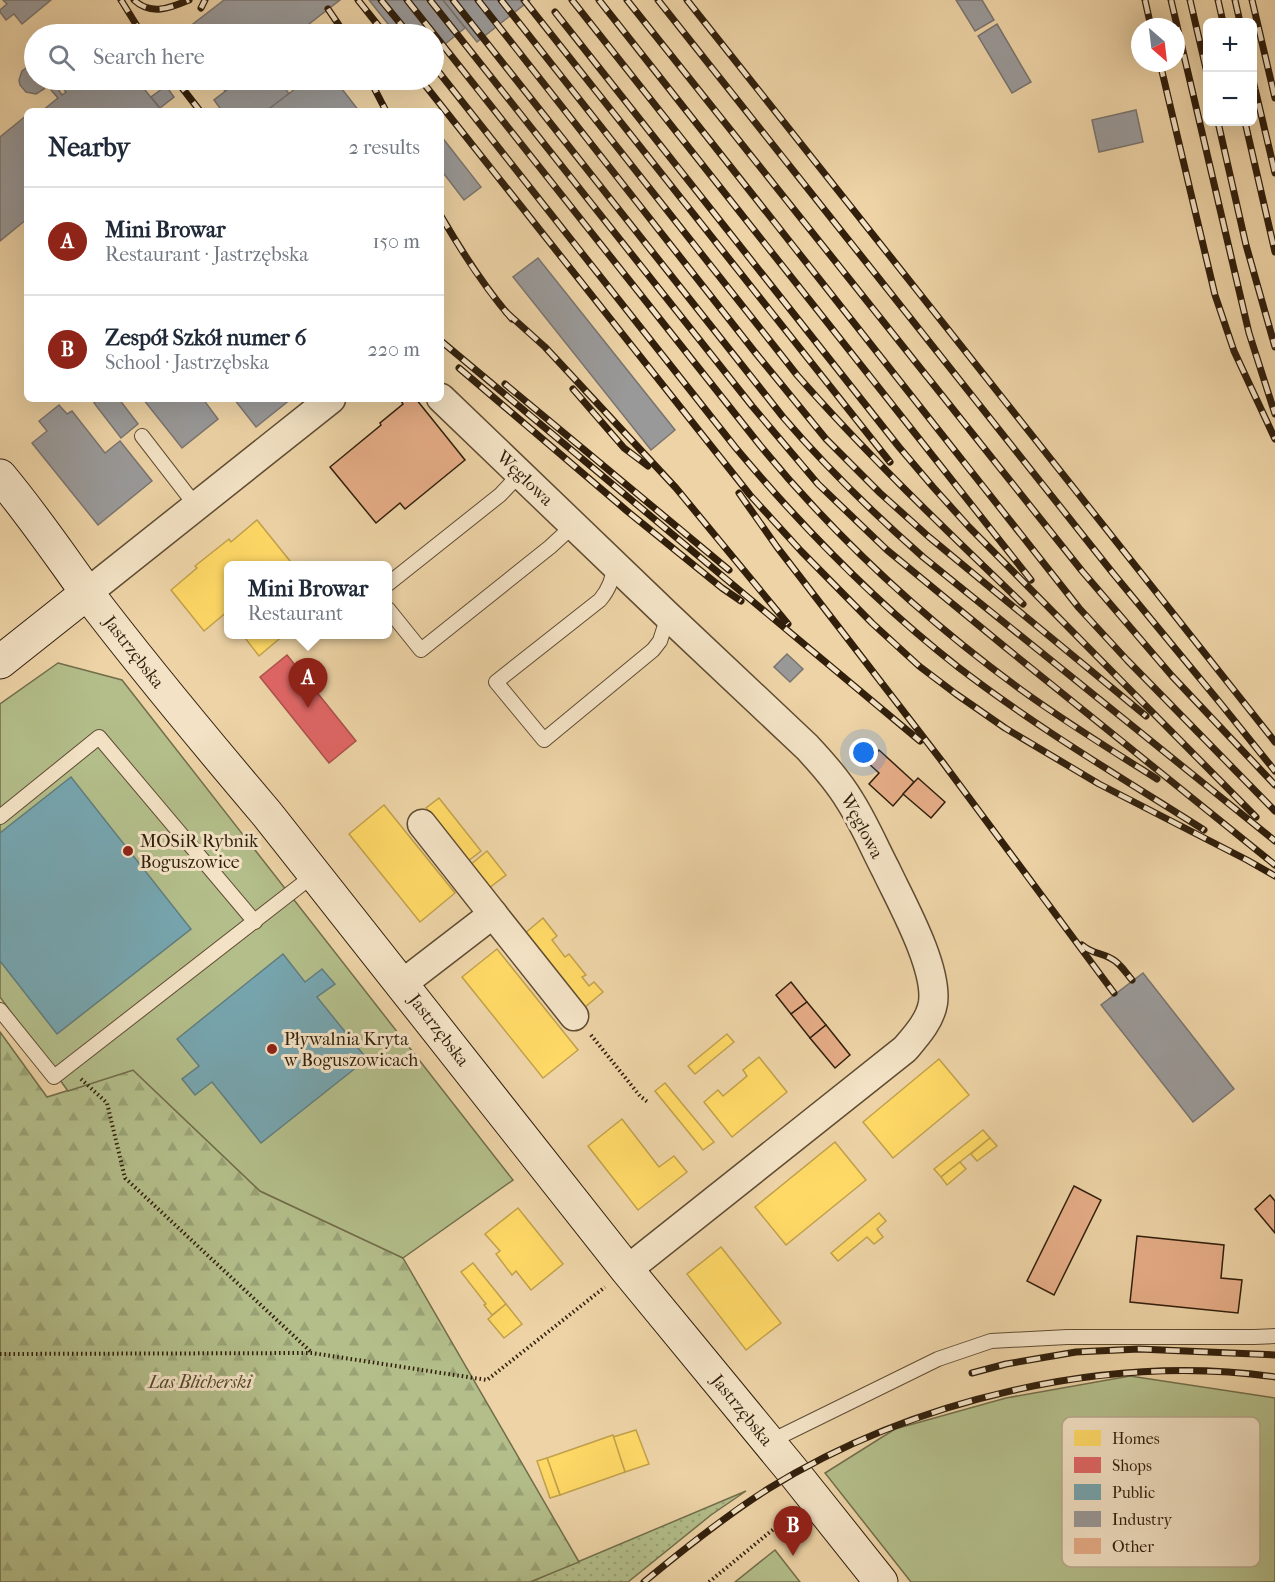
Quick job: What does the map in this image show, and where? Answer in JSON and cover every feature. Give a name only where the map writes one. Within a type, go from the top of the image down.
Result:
[{"type":"street","name":"Węglowa","points":[[444,401],[824,765],[863,823],[923,950],[932,980],[933,1006],[917,1034],[904,1049],[627,1270]]},
{"type":"street","points":[[0,662],[328,402]]},
{"type":"street","name":"Jastrzębska","points":[[0,476],[87,593],[208,745],[267,814],[627,1270],[881,1582]]},
{"type":"street","points":[[422,824],[574,1016]]},
{"type":"street","points":[[402,984],[493,914]]},
{"type":"lane","points":[[142,436],[196,506]]},
{"type":"lane","points":[[392,580],[500,495],[520,474]]},
{"type":"lane","points":[[392,615],[421,650],[550,547],[574,525]]},
{"type":"lane","points":[[615,564],[612,580],[607,592],[600,600],[496,682],[544,740],[653,650],[660,641],[668,616]]},
{"type":"lane","points":[[0,817],[99,737],[255,922]]},
{"type":"lane","points":[[0,1010],[54,1077],[315,874]]},
{"type":"lane","points":[[769,1442],[938,1359],[991,1341],[1067,1337],[1275,1336]]},
{"type":"path","points":[[574,1016],[640,1096],[649,1103]]},
{"type":"path","points":[[68,1066],[107,1103],[125,1178],[312,1353]]},
{"type":"path","points":[[0,1354],[312,1353],[487,1380],[627,1270]]},
{"type":"path","points":[[709,1582],[813,1497]]},
{"type":"green space","name":"MOSiR Rybnik Boguszowice","points":[[58,663],[122,680],[513,1180],[403,1258],[260,1191],[133,1070],[68,1091],[0,997],[0,704]]},
{"type":"green space","name":"Las Blicherski","points":[[0,1032],[47,1097],[133,1070],[260,1191],[403,1258],[579,1562],[530,1582],[0,1582]]},
{"type":"green space","points":[[1130,1376],[1275,1398],[1275,1582],[911,1582],[825,1473],[895,1429],[1006,1398]]},
{"type":"green space","points":[[746,1491],[711,1515],[628,1582],[530,1582]]},
{"type":"green space","points":[[775,1550],[800,1582],[735,1582]]},
{"type":"building: Homes","points":[[257,520],[290,561],[224,561],[224,614],[204,631],[171,590],[197,568],[195,566],[229,539],[231,542]]},
{"type":"building: Homes","points":[[246,639],[279,639],[259,656]]},
{"type":"building: Homes","points":[[439,798],[481,851],[468,861],[426,808]]},
{"type":"building: Homes","points":[[384,805],[455,893],[420,922],[349,834]]},
{"type":"building: Homes","points":[[487,851],[506,875],[489,888],[470,865]]},
{"type":"building: Homes","points":[[543,918],[557,936],[552,940],[565,957],[569,954],[586,975],[582,977],[589,986],[594,982],[603,992],[584,1008],[524,934]]},
{"type":"building: Homes","points":[[497,949],[578,1050],[543,1078],[462,977]]},
{"type":"building: Homes","points":[[727,1034],[734,1042],[695,1074],[688,1066]]},
{"type":"building: Homes","points":[[759,1057],[787,1092],[732,1137],[704,1102],[718,1090],[723,1096],[747,1076],[743,1070]]},
{"type":"building: Homes","points":[[939,1059],[969,1095],[893,1158],[863,1122]]},
{"type":"building: Homes","points":[[665,1083],[714,1142],[703,1150],[655,1091]]},
{"type":"building: Homes","points":[[622,1119],[659,1167],[674,1156],[687,1172],[638,1210],[588,1146]]},
{"type":"building: Homes","points":[[983,1130],[990,1138],[941,1177],[934,1169]]},
{"type":"building: Homes","points":[[990,1138],[997,1146],[977,1161],[971,1154]]},
{"type":"building: Homes","points":[[835,1142],[866,1180],[786,1245],[755,1207]]},
{"type":"building: Homes","points":[[960,1162],[966,1169],[947,1185],[941,1177]]},
{"type":"building: Homes","points":[[518,1208],[563,1264],[531,1290],[516,1271],[512,1275],[496,1254],[500,1251],[485,1234]]},
{"type":"building: Homes","points":[[879,1213],[886,1221],[877,1229],[883,1237],[874,1244],[867,1237],[838,1261],[831,1253]]},
{"type":"building: Homes","points":[[721,1247],[781,1323],[746,1350],[687,1274]]},
{"type":"building: Homes","points":[[473,1263],[506,1304],[492,1315],[461,1272]]},
{"type":"building: Homes","points":[[506,1304],[522,1324],[504,1338],[488,1319]]},
{"type":"building: Homes","points":[[636,1430],[649,1464],[625,1472],[613,1437]]},
{"type":"building: Homes","points":[[613,1435],[625,1472],[560,1495],[547,1458]]},
{"type":"building: Homes","points":[[547,1458],[560,1495],[550,1498],[537,1461]]},
{"type":"building: Shops","points":[[287,655],[356,741],[329,763],[260,677]]},
{"type":"building: Public","points":[[71,777],[191,929],[57,1034],[0,961],[0,833]]},
{"type":"building: Public","name":"Pływalnia Kryta w Boguszowicach","points":[[283,954],[305,982],[322,969],[335,984],[317,997],[367,1059],[261,1143],[212,1082],[195,1095],[182,1079],[199,1066],[177,1039]]},
{"type":"building: Industry","points":[[3,0],[51,0],[22,24],[14,14],[6,20],[0,12],[7,4]]},
{"type":"building: Industry","points":[[224,0],[340,0],[309,24],[193,24]]},
{"type":"building: Industry","points":[[369,0],[443,0],[465,28],[444,45],[444,24],[388,24]]},
{"type":"building: Industry","points":[[443,0],[530,0],[477,42]]},
{"type":"building: Industry","points":[[956,0],[982,0],[994,20],[975,31]]},
{"type":"building: Industry","points":[[997,24],[1031,82],[1012,93],[978,36]]},
{"type":"building: Industry","points":[[24,70],[24,90],[19,80]]},
{"type":"building: Industry","points":[[24,90],[42,90],[36,94]]},
{"type":"building: Industry","points":[[51,90],[59,90],[62,95],[66,92],[64,90],[145,90],[160,108],[46,108],[58,98]]},
{"type":"building: Industry","points":[[161,90],[169,90],[174,97],[160,108],[151,97]]},
{"type":"building: Industry","points":[[227,90],[286,90],[299,106],[312,96],[322,108],[220,108],[214,100]]},
{"type":"building: Industry","points":[[294,90],[343,90],[357,108],[270,108]]},
{"type":"building: Industry","points":[[1136,110],[1143,142],[1099,152],[1092,120]]},
{"type":"building: Industry","points":[[24,117],[24,221],[0,241],[0,137]]},
{"type":"building: Industry","points":[[444,140],[481,187],[464,200],[444,174]]},
{"type":"building: Industry","points":[[538,258],[675,430],[651,450],[513,277]]},
{"type":"building: Industry","points":[[121,402],[138,424],[121,438],[94,403]]},
{"type":"building: Industry","points":[[145,402],[205,402],[218,419],[182,448]]},
{"type":"building: Industry","points":[[236,402],[287,402],[256,427]]},
{"type":"building: Industry","points":[[59,405],[67,414],[72,411],[105,453],[120,441],[152,481],[98,525],[32,443],[47,431],[39,421]]},
{"type":"building: Industry","points":[[787,654],[803,669],[790,682],[774,667]]},
{"type":"building: Industry","points":[[1143,973],[1234,1089],[1193,1122],[1101,1005]]},
{"type":"building: Other","points":[[402,402],[418,402],[465,460],[405,509],[400,503],[376,523],[330,467],[403,404]]},
{"type":"building: Other","points":[[879,750],[914,782],[893,806],[869,784],[879,773],[868,763]]},
{"type":"building: Other","points":[[918,778],[945,802],[931,818],[903,794]]},
{"type":"building: Other","points":[[791,982],[807,1002],[791,1014],[776,995]]},
{"type":"building: Other","points":[[807,1002],[826,1025],[810,1038],[791,1014]]},
{"type":"building: Other","points":[[826,1025],[850,1055],[835,1068],[810,1038]]},
{"type":"building: Other","points":[[1074,1186],[1101,1200],[1054,1295],[1027,1281]]},
{"type":"building: Other","points":[[1270,1195],[1275,1201],[1275,1233],[1255,1209]]},
{"type":"building: Other","points":[[1137,1236],[1224,1245],[1221,1278],[1242,1280],[1238,1313],[1130,1302]]},
{"type":"railway","points":[[121,0],[136,24]]},
{"type":"railway","points":[[134,0],[140,5],[154,9],[168,8],[189,0]]},
{"type":"railway","points":[[201,8],[205,0]]},
{"type":"railway","points":[[358,0],[377,24]]},
{"type":"railway","points":[[381,0],[401,24]]},
{"type":"railway","points":[[407,0],[426,24]]},
{"type":"railway","points":[[430,0],[752,406],[818,484],[887,550],[1275,865]]},
{"type":"railway","points":[[453,0],[783,417],[833,472],[923,557],[1275,841]]},
{"type":"railway","points":[[478,0],[826,439],[880,493],[929,537],[1146,716]]},
{"type":"railway","points":[[501,0],[797,375],[879,464],[1023,604]]},
{"type":"railway","points":[[524,0],[890,462]]},
{"type":"railway","points":[[572,0],[1031,580]]},
{"type":"railway","points":[[599,0],[1079,608],[1275,811]]},
{"type":"railway","points":[[627,0],[1082,571],[1172,676],[1275,785]]},
{"type":"railway","points":[[658,0],[1112,572],[1275,771]]},
{"type":"railway","points":[[687,0],[1275,742]]},
{"type":"railway","points":[[1145,0],[1149,18]]},
{"type":"railway","points":[[1171,0],[1249,333],[1275,414]]},
{"type":"railway","points":[[1190,0],[1207,72]]},
{"type":"railway","points":[[1218,0],[1222,18]]},
{"type":"railway","points":[[1235,0],[1239,18]]},
{"type":"railway","points":[[1252,0],[1275,98]]},
{"type":"railway","points":[[328,9],[338,24]]},
{"type":"railway","points":[[555,12],[933,487],[969,527],[1256,817]]},
{"type":"railway","points":[[444,47],[759,444],[849,544],[915,605],[984,662],[1088,735],[1157,779]]},
{"type":"railway","points":[[1162,72],[1215,295],[1234,351],[1275,439]]},
{"type":"railway","points":[[444,79],[735,447],[841,563],[898,617],[958,667],[1080,752],[1204,830]]},
{"type":"railway","points":[[184,90],[198,108]]},
{"type":"railway","points":[[375,90],[384,108]]},
{"type":"railway","points":[[429,90],[443,108]]},
{"type":"railway","points":[[1257,97],[1275,173]]},
{"type":"railway","points":[[444,109],[750,495],[872,623],[919,666],[1005,728],[1099,784],[1275,876]]},
{"type":"railway","points":[[1219,126],[1246,245],[1275,347]]},
{"type":"railway","points":[[1246,126],[1275,252]]},
{"type":"railway","points":[[444,221],[474,269],[512,319]]},
{"type":"railway","points":[[506,312],[545,347],[676,488],[788,624]]},
{"type":"railway","points":[[444,344],[920,741]]},
{"type":"railway","points":[[459,368],[627,511],[741,601]]},
{"type":"railway","points":[[505,384],[729,570]]},
{"type":"railway","points":[[573,389],[624,448],[648,466]]},
{"type":"railway","points":[[739,493],[777,547],[944,764],[1114,993]]},
{"type":"railway","points":[[1082,945],[1115,961],[1132,980]]},
{"type":"railway","points":[[972,1373],[1006,1364],[1076,1352],[1139,1349],[1275,1355]]},
{"type":"railway","points":[[644,1582],[689,1545],[768,1489],[824,1458],[884,1431],[947,1408],[1012,1391],[1078,1378],[1145,1372],[1211,1371],[1275,1377]]},
{"type":"place","name":"Mini Browar","points":[[308,708]]},
{"type":"place","name":"MOSiR Rybnik Boguszowice","points":[[128,851]]},
{"type":"place","name":"Pływalnia Kryta w Boguszowicach","points":[[272,1049]]},
{"type":"place","name":"Zespół Szkół numer 6","points":[[793,1556]]}]
